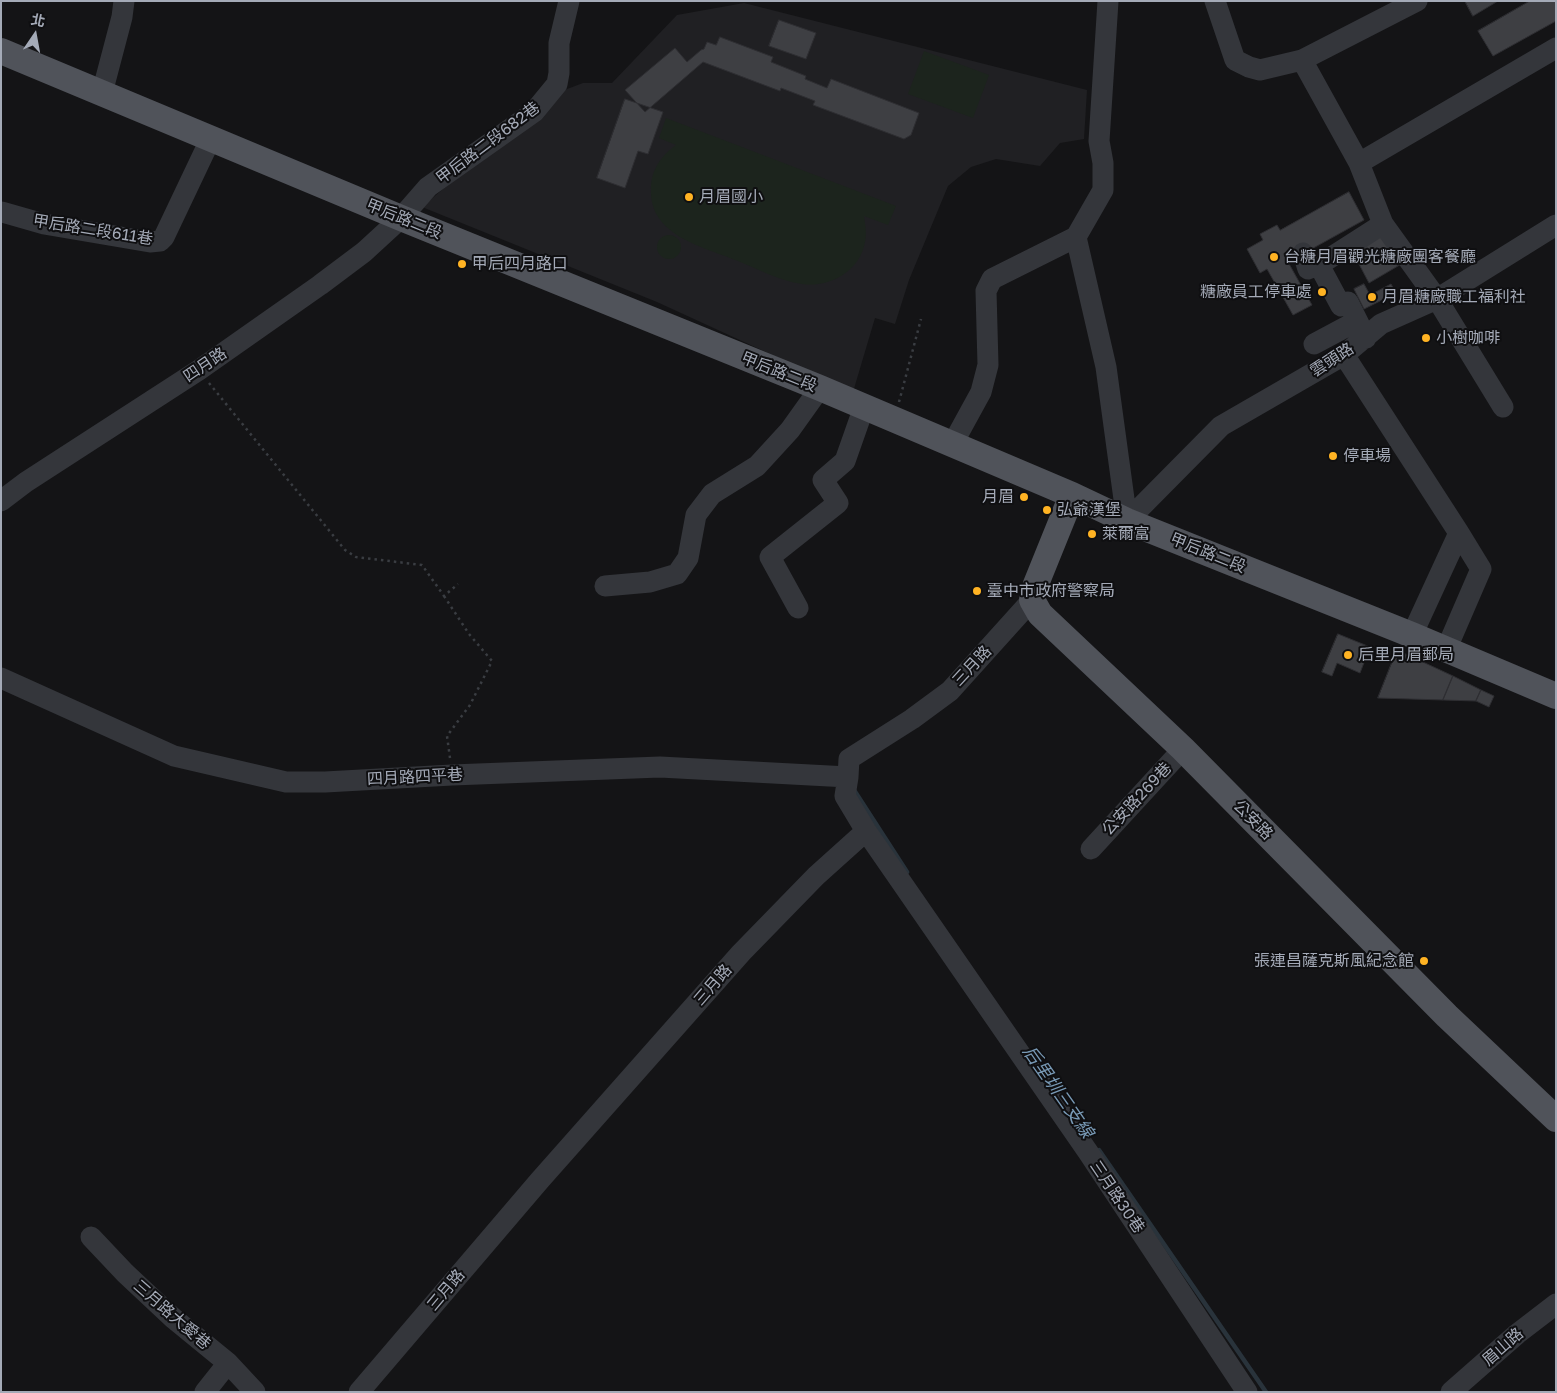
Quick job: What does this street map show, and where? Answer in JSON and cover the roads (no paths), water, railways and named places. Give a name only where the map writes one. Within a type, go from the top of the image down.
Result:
[{"type":"main road","name":"甲后路二段","points":[[1,51],[401,218],[820,388],[1072,495],[1127,521],[1412,635],[1556,696]]},
{"type":"main road","points":[[1032,600],[1036,584],[1072,495]]},
{"type":"main road","name":"公安路","points":[[1032,600],[1040,614],[1183,749],[1447,1016],[1556,1119]]},
{"type":"street","points":[[102,93],[122,18],[124,1]]},
{"type":"street","name":"甲后路二段682巷","points":[[401,218],[428,187],[534,112],[552,92],[557,84],[559,44],[569,1]]},
{"type":"street","points":[[952,445],[981,392],[988,365],[986,291],[992,279],[1076,236],[1103,190],[1103,163],[1099,141],[1108,1]]},
{"type":"street","points":[[1215,1],[1235,60],[1260,70],[1302,60],[1417,1]]},
{"type":"street","points":[[1359,163],[1556,48]]},
{"type":"street","points":[[1302,60],[1359,163],[1383,224],[1437,299],[1503,407]]},
{"type":"street","name":"甲后路二段611巷","points":[[2,212],[44,224],[150,242],[160,241],[164,237],[211,138]]},
{"type":"street","name":"四月路","points":[[1,501],[26,482],[199,370],[327,280],[364,252],[401,218]]},
{"type":"street","points":[[1314,344],[1361,329],[1348,302],[1341,306],[1311,259],[1383,224]]},
{"type":"street","name":"雲頭路","points":[[1127,521],[1221,426],[1344,355],[1361,329],[1380,324],[1437,299],[1556,225]]},
{"type":"street","points":[[1076,236],[1106,367],[1127,521]]},
{"type":"street","points":[[1344,355],[1481,569],[1446,650]]},
{"type":"street","points":[[605,586],[650,582],[677,574],[688,558],[696,515],[712,494],[757,466],[790,430],[820,388]]},
{"type":"street","points":[[798,608],[770,557],[838,503],[823,480],[845,461],[864,407]]},
{"type":"street","points":[[1412,635],[1459,533]]},
{"type":"street","name":"三月路","points":[[359,1392],[540,1180],[741,953],[816,876],[866,831],[845,796],[849,759],[912,720],[950,691],[1032,600]]},
{"type":"street","name":"四月路四平巷","points":[[1,678],[174,756],[286,782],[324,782],[660,767],[848,777]]},
{"type":"street","name":"公安路269巷","points":[[1091,849],[1183,749]]},
{"type":"street","name":"三月路30巷","points":[[866,831],[1088,1152],[1246,1392]]},
{"type":"street","name":"三月路大愛巷","points":[[91,1237],[125,1273],[173,1318],[228,1363],[255,1392]]},
{"type":"street","name":"眉山路","points":[[1451,1392],[1517,1334],[1556,1304]]},
{"type":"street","points":[[205,1392],[228,1363]]},
{"type":"waterway","name":"后里圳三支線","points":[[854,790],[907,872]]},
{"type":"waterway","name":"后里圳三支線","points":[[1099,1150],[1266,1392]]},
{"type":"place","name":"月眉國小","points":[[689,197]]},
{"type":"place","name":"台糖月眉觀光糖廠團客餐廳","points":[[1274,257]]},
{"type":"place","name":"甲后四月路口","points":[[462,264]]},
{"type":"place","name":"糖廠員工停車處","points":[[1322,292]]},
{"type":"place","name":"月眉糖廠職工福利社","points":[[1372,297]]},
{"type":"place","name":"小樹咖啡","points":[[1426,338]]},
{"type":"place","name":"停車場","points":[[1333,456]]},
{"type":"place","name":"月眉","points":[[1024,497]]},
{"type":"place","name":"弘爺漢堡","points":[[1047,510]]},
{"type":"place","name":"萊爾富","points":[[1092,534]]},
{"type":"place","name":"臺中市政府警察局","points":[[977,591]]},
{"type":"place","name":"后里月眉郵局","points":[[1348,655]]},
{"type":"place","name":"張連昌薩克斯風紀念館","points":[[1424,961]]}]
